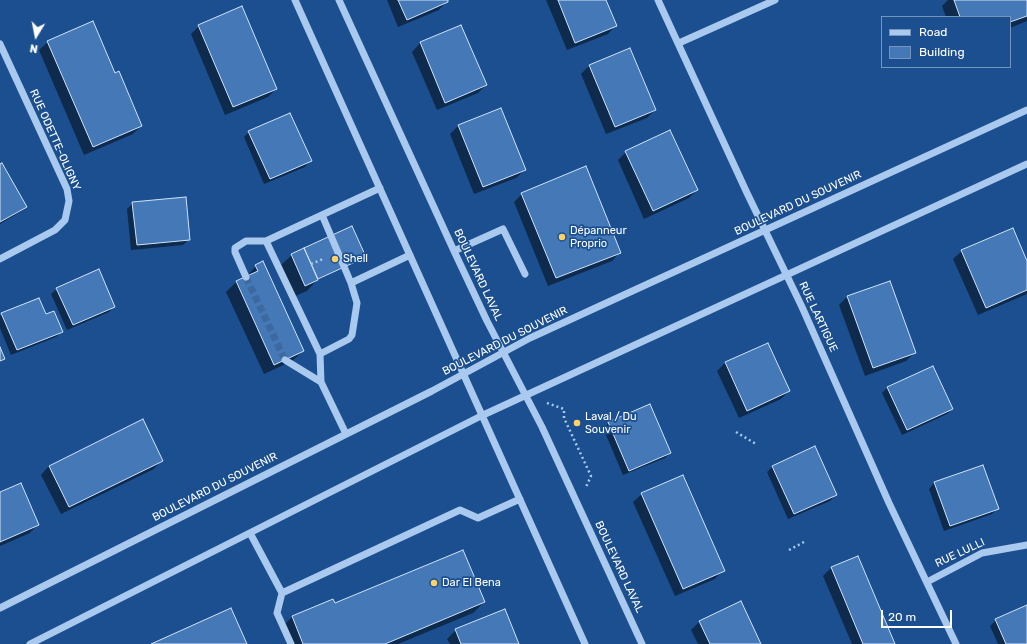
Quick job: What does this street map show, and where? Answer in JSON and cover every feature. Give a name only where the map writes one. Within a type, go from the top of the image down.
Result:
[{"type":"street","points":[[295,0],[464,374],[481,416],[586,644]]},
{"type":"street","name":"BOULEVARD LAVAL","points":[[339,0],[454,251],[503,352],[542,427],[642,644]]},
{"type":"street","name":"RUE LARTIGUE","points":[[658,0],[786,274],[889,503],[956,644]]},
{"type":"street","points":[[679,43],[774,0]]},
{"type":"street","name":"RUE ODETTE-OLIGNY","points":[[0,44],[67,189],[69,201],[64,220],[56,230],[0,259]]},
{"type":"street","name":"BOULEVARD DU SOUVENIR","points":[[0,608],[464,374],[503,352],[1027,110]]},
{"type":"street","points":[[30,644],[481,416],[1027,164]]},
{"type":"street","points":[[246,277],[235,252],[235,248],[246,241],[266,241],[380,188]]},
{"type":"street","points":[[320,354],[348,339],[352,335],[357,303],[351,283],[322,215]]},
{"type":"street","points":[[454,251],[504,230],[525,274]]},
{"type":"street","points":[[266,241],[320,354],[321,382],[346,434]]},
{"type":"street","points":[[351,283],[410,255]]},
{"type":"street","points":[[285,360],[321,382]]},
{"type":"street","points":[[282,593],[460,510],[478,518],[520,500]]},
{"type":"street","points":[[250,533],[282,593],[277,613],[291,644]]},
{"type":"street","name":"RUE LULLI","points":[[927,582],[982,553],[1027,545]]},
{"type":"path","points":[[564,409],[564,418],[591,476]]},
{"type":"path","points":[[736,432],[756,444]]},
{"type":"path","points":[[789,550],[804,542]]},
{"type":"building","points":[[398,0],[448,0],[448,2],[407,20]]},
{"type":"building","points":[[558,0],[606,0],[617,26],[575,43]]},
{"type":"building","points":[[954,0],[1027,0],[1027,16],[1011,22],[1011,16],[960,16]]},
{"type":"building","points":[[242,6],[277,89],[233,107],[198,25]]},
{"type":"building","points":[[93,21],[115,73],[119,71],[142,126],[93,147],[47,41]]},
{"type":"building","points":[[461,25],[487,85],[445,103],[420,42]]},
{"type":"building","points":[[630,48],[656,110],[615,127],[589,65]]},
{"type":"building","points":[[501,108],[526,170],[483,187],[458,125]]},
{"type":"building","points":[[290,113],[312,161],[270,179],[248,131]]},
{"type":"building","points":[[670,130],[698,190],[653,211],[625,151]]},
{"type":"building","points":[[2,163],[27,207],[0,222],[0,164]]},
{"type":"building","points":[[586,166],[621,253],[556,278],[521,193]]},
{"type":"building","points":[[186,197],[190,240],[137,245],[132,202]]},
{"type":"building","points":[[352,226],[366,257],[318,279],[304,248]]},
{"type":"building","points":[[1013,228],[1027,261],[1027,290],[986,308],[961,250]]},
{"type":"building","points":[[304,248],[318,280],[305,286],[291,254]]},
{"type":"building","points":[[263,261],[304,351],[274,365],[236,281],[258,271],[255,265]]},
{"type":"building","points":[[99,269],[115,307],[73,325],[56,288]]},
{"type":"building","points":[[890,281],[916,353],[873,368],[847,296]]},
{"type":"building","points":[[39,298],[46,314],[54,311],[63,332],[17,350],[1,313]]},
{"type":"building","points":[[768,343],[790,391],[747,411],[725,362]]},
{"type":"building","points":[[0,347],[5,359],[0,361]]},
{"type":"building","points":[[933,366],[953,409],[907,430],[887,387]]},
{"type":"building","points":[[650,404],[671,453],[629,471],[608,422]]},
{"type":"building","points":[[143,419],[163,461],[69,507],[49,466]]},
{"type":"building","points":[[815,446],[837,495],[794,514],[772,466]]},
{"type":"building","points":[[983,465],[999,509],[950,526],[934,482]]},
{"type":"building","points":[[683,475],[725,571],[683,589],[641,493]]},
{"type":"building","points":[[21,483],[39,525],[0,542],[0,492]]},
{"type":"building","points":[[463,550],[485,602],[385,644],[303,644],[292,616],[333,599],[335,603]]},
{"type":"building","points":[[858,556],[895,644],[863,644],[831,567]]},
{"type":"building","points":[[741,601],[761,644],[710,644],[699,621]]},
{"type":"building","points":[[1027,605],[1027,644],[1006,644],[995,619]]},
{"type":"building","points":[[231,608],[247,644],[151,644]]},
{"type":"building","points":[[505,609],[519,644],[461,644],[455,629]]},
{"type":"tunnel","points":[[246,277],[285,360]]},
{"type":"place","name":"Dépanneur Proprio","points":[[562,237]]},
{"type":"place","name":"Shell","points":[[335,259]]},
{"type":"place","name":"Laval / Du Souvenir","points":[[577,423]]},
{"type":"place","name":"Dar El Bena","points":[[434,583]]}]
